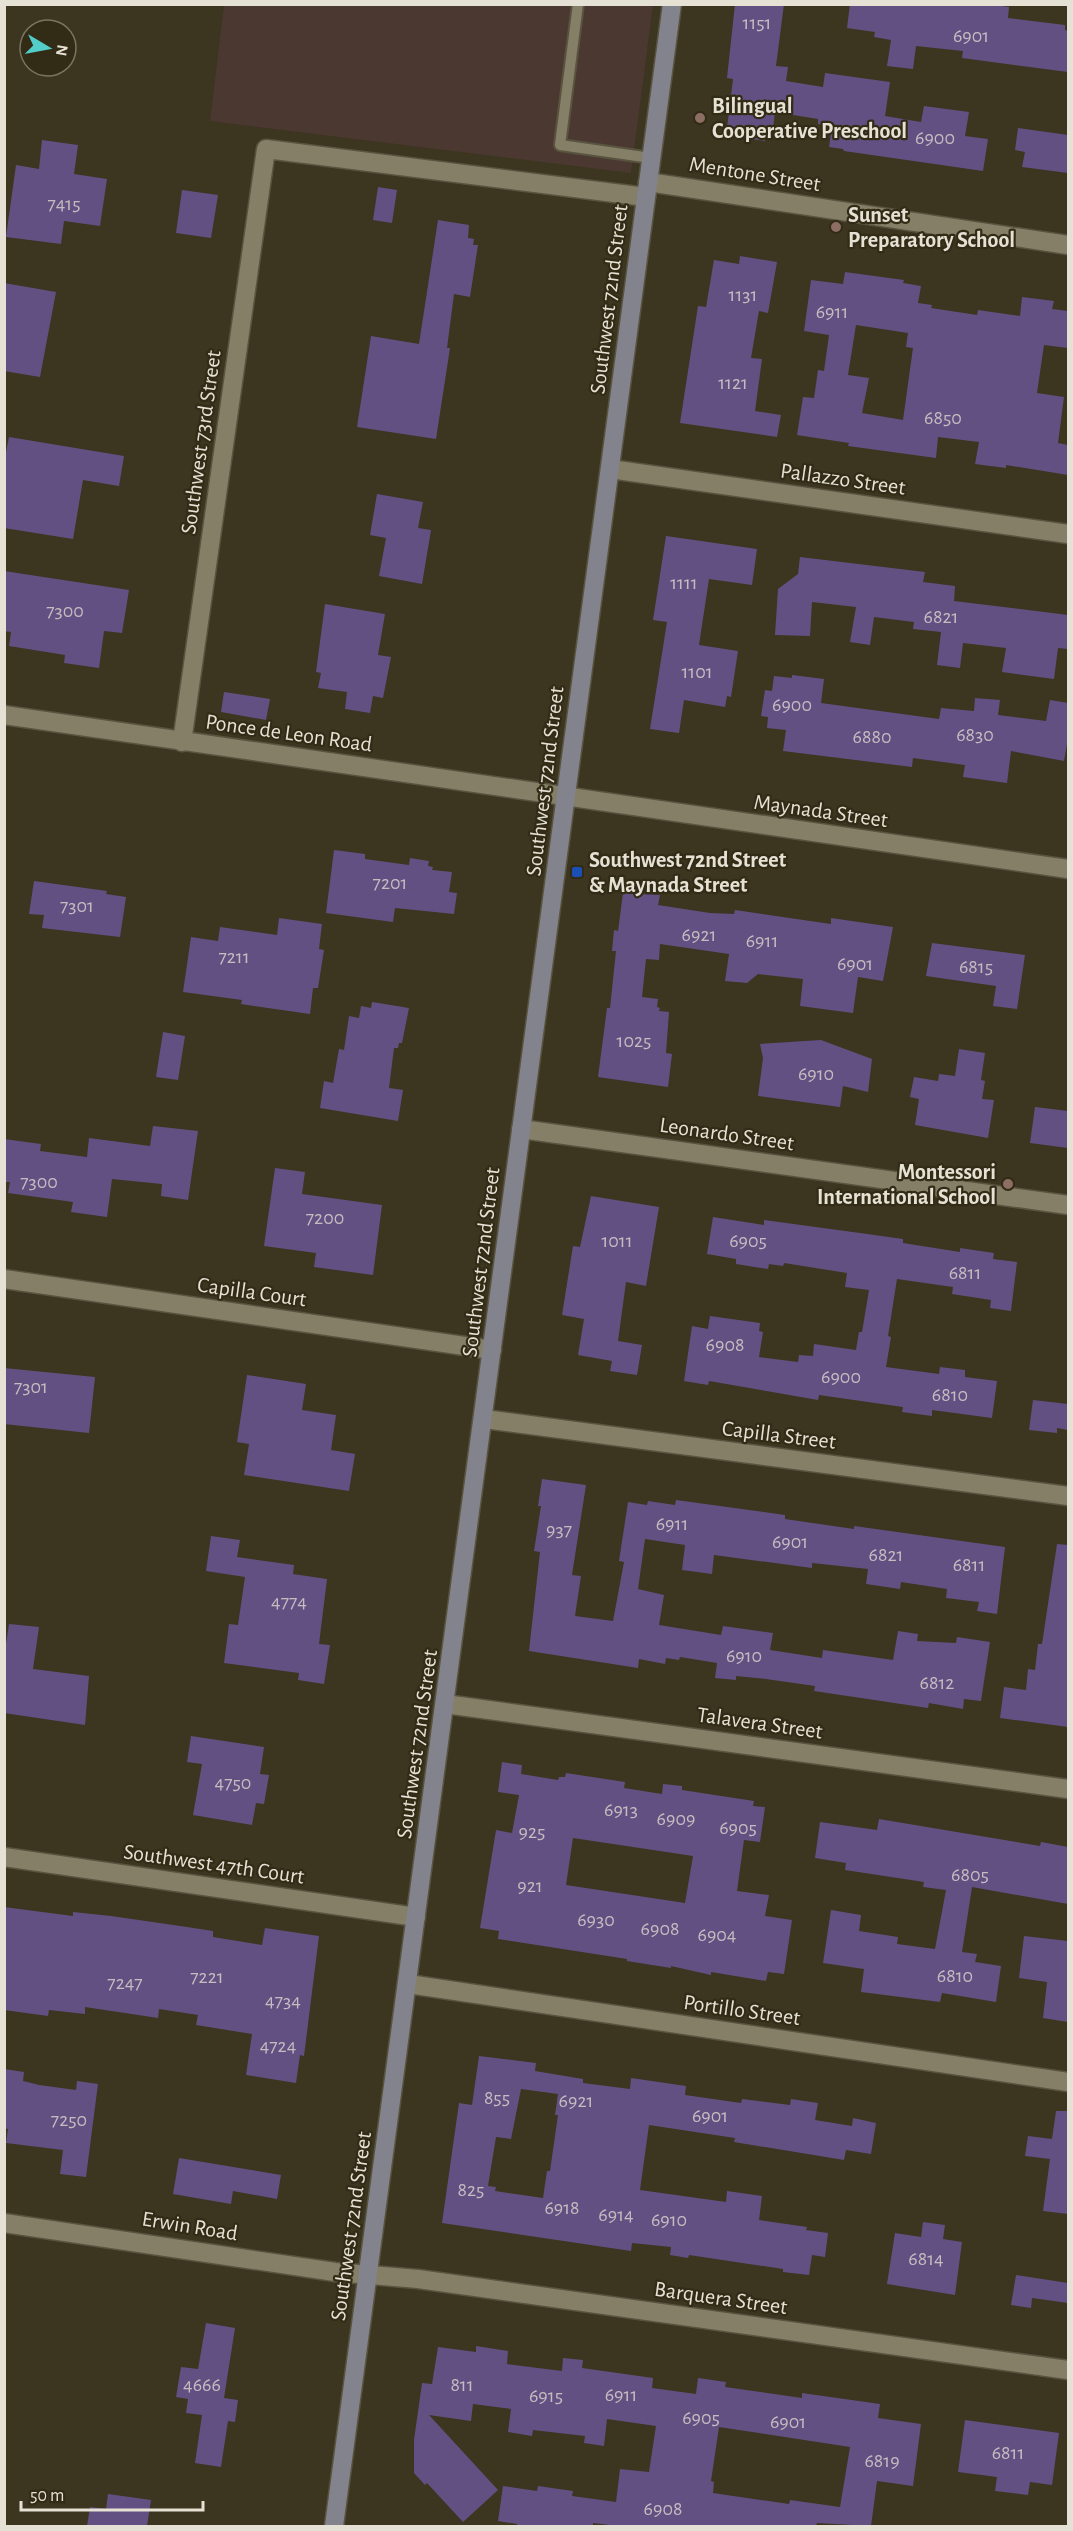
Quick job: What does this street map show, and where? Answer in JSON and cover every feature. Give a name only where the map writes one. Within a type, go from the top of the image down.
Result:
[{"type":"main road","name":"Southwest 72nd Street","points":[[334,2526],[672,4]]},
{"type":"street","name":"Mentone Street","points":[[266,149],[647,189],[1068,245]]},
{"type":"street","name":"Southwest 73rd Street","points":[[182,742],[266,149]]},
{"type":"street","name":"Pallazzo Street","points":[[610,469],[1068,534]]},
{"type":"street","name":"Ponce de Leon Road","points":[[4,715],[566,797]]},
{"type":"street","name":"Maynada Street","points":[[566,797],[1068,869]]},
{"type":"street","name":"Leonardo Street","points":[[521,1129],[1068,1205]]},
{"type":"street","name":"Capilla Court","points":[[4,1279],[492,1350]]},
{"type":"street","name":"Capilla Street","points":[[484,1419],[1068,1496]]},
{"type":"street","name":"Talavera Street","points":[[445,1704],[1068,1789]]},
{"type":"street","name":"Southwest 47th Court","points":[[4,1857],[416,1917]]},
{"type":"street","name":"Portillo Street","points":[[408,1984],[1068,2082]]},
{"type":"street","name":"Erwin Road","points":[[4,2223],[367,2274]]},
{"type":"street","name":"Barquera Street","points":[[367,2274],[418,2279],[1068,2370]]},
{"type":"lane","points":[[579,4],[560,144],[651,158]]},
{"type":"shaded area","points":[[224,5],[653,5],[631,173],[210,121]]},
{"type":"building","points":[[735,4],[784,4],[776,66],[788,67],[786,81],[823,87],[825,73],[890,82],[885,116],[921,122],[924,106],[969,112],[965,136],[988,139],[983,171],[829,147],[832,126],[818,124],[818,119],[775,112],[772,137],[766,136],[765,141],[726,136],[733,79],[727,78]]},
{"type":"building","points":[[850,4],[986,4],[1009,7],[1008,18],[1065,25],[1065,30],[1068,31],[1068,72],[962,58],[963,51],[916,46],[913,69],[887,66],[891,40],[874,37],[875,32],[847,28]]},
{"type":"building","points":[[1018,128],[1068,135],[1068,173],[1022,167],[1025,152],[1015,150]]},
{"type":"building","points":[[42,140],[78,145],[74,174],[107,179],[100,226],[64,221],[61,244],[6,237],[16,165],[39,169]]},
{"type":"building","points":[[378,187],[397,190],[392,223],[373,220]]},
{"type":"building","points":[[182,190],[218,195],[211,238],[176,233]]},
{"type":"building","points":[[438,220],[469,225],[468,238],[474,239],[473,245],[478,245],[470,297],[454,294],[447,348],[450,348],[436,439],[357,427],[371,336],[419,344]]},
{"type":"building","points":[[740,256],[777,262],[768,313],[759,311],[751,358],[762,359],[755,411],[781,415],[777,437],[680,423],[698,306],[706,307],[714,260],[739,264]]},
{"type":"building","points":[[845,272],[904,280],[903,283],[921,286],[918,303],[932,305],[931,308],[977,315],[978,310],[1020,316],[1022,297],[1054,301],[1052,309],[1068,311],[1068,348],[1044,345],[1037,393],[1064,397],[1058,443],[1068,445],[1068,475],[1006,465],[1006,468],[975,464],[979,442],[938,437],[936,458],[848,446],[849,443],[797,435],[803,397],[814,398],[818,370],[824,371],[829,335],[804,331],[811,280],[843,284]],"holes":[[[856,325],[908,333],[906,347],[913,348],[903,420],[862,413],[869,378],[848,375]]]},
{"type":"building","points":[[4,283],[56,292],[40,377],[4,371]]},
{"type":"building","points":[[9,437],[124,456],[119,486],[83,480],[73,539],[4,528],[4,462]]},
{"type":"building","points":[[377,494],[423,502],[418,528],[431,530],[422,584],[379,576],[386,538],[370,535]]},
{"type":"building","points":[[666,536],[757,549],[752,585],[709,579],[699,645],[738,651],[731,697],[727,696],[725,707],[684,700],[679,733],[650,729],[667,622],[653,620]]},
{"type":"building","points":[[800,557],[925,572],[923,582],[955,586],[954,601],[1068,615],[1068,649],[1058,648],[1054,679],[1002,672],[1006,648],[963,643],[960,668],[937,665],[941,632],[913,629],[914,622],[874,617],[870,645],[850,642],[856,607],[812,602],[810,636],[775,635],[778,589],[798,574]]},
{"type":"building","points":[[4,571],[129,590],[122,633],[104,631],[99,668],[64,663],[65,655],[9,646],[11,632],[4,631]]},
{"type":"building","points":[[325,604],[385,614],[378,655],[391,657],[383,698],[373,696],[370,713],[345,709],[347,692],[318,688],[321,673],[316,672]]},
{"type":"building","points":[[792,675],[824,679],[821,703],[939,719],[941,708],[974,711],[975,698],[1000,700],[998,715],[1046,721],[1050,700],[1068,703],[1068,738],[1064,761],[1011,751],[1007,783],[963,777],[965,765],[913,758],[912,767],[783,751],[786,730],[767,728],[768,717],[761,716],[765,690],[772,691],[774,676],[792,678]]},
{"type":"building","points":[[224,692],[270,699],[266,720],[221,712]]},
{"type":"building","points":[[334,850],[365,854],[365,859],[409,865],[410,858],[429,861],[428,866],[433,867],[432,870],[452,872],[449,892],[457,893],[454,914],[395,908],[393,922],[326,913]]},
{"type":"building","points":[[34,881],[107,891],[106,894],[126,897],[120,937],[42,928],[44,915],[29,914]]},
{"type":"building","points":[[623,893],[660,895],[658,905],[710,913],[734,914],[735,910],[831,924],[831,918],[893,927],[883,981],[858,977],[853,1013],[800,1006],[803,979],[758,974],[747,983],[725,981],[729,954],[660,944],[659,960],[646,959],[642,997],[658,999],[659,1011],[669,1012],[666,1053],[672,1054],[668,1087],[598,1077],[607,1008],[610,1008],[616,951],[612,951],[614,930],[618,931]]},
{"type":"building","points":[[279,918],[322,924],[319,949],[324,950],[318,988],[313,988],[310,1014],[241,1004],[242,1000],[183,992],[191,937],[218,941],[220,927],[277,935]]},
{"type":"building","points":[[932,943],[1025,955],[1017,1009],[993,1006],[996,986],[926,976]]},
{"type":"building","points":[[372,1002],[409,1008],[402,1043],[399,1043],[398,1048],[394,1048],[389,1088],[403,1090],[398,1121],[320,1108],[324,1081],[333,1083],[339,1049],[344,1050],[349,1016],[359,1018],[361,1006],[371,1008]]},
{"type":"building","points":[[163,1032],[185,1036],[178,1080],[156,1077]]},
{"type":"building","points":[[821,1040],[872,1059],[868,1092],[843,1086],[840,1107],[758,1096],[763,1058],[760,1044]]},
{"type":"building","points":[[959,1049],[985,1053],[981,1080],[985,1081],[982,1099],[994,1100],[988,1138],[915,1125],[919,1099],[910,1097],[914,1077],[938,1081],[939,1074],[955,1076]]},
{"type":"building","points":[[1035,1107],[1068,1111],[1068,1148],[1030,1143]]},
{"type":"building","points":[[153,1126],[198,1131],[188,1200],[161,1196],[162,1184],[112,1179],[107,1217],[71,1212],[73,1202],[8,1193],[10,1182],[4,1182],[4,1139],[41,1144],[40,1151],[87,1157],[89,1138],[150,1146]]},
{"type":"building","points":[[275,1168],[305,1172],[302,1194],[382,1205],[373,1275],[314,1267],[316,1253],[264,1246]]},
{"type":"building","points":[[591,1196],[659,1207],[646,1286],[626,1282],[618,1341],[642,1345],[637,1375],[610,1371],[612,1361],[578,1355],[584,1319],[562,1315],[573,1246],[580,1247]]},
{"type":"building","points":[[713,1217],[764,1225],[764,1220],[903,1239],[903,1243],[960,1252],[960,1248],[994,1253],[993,1259],[1017,1262],[1011,1311],[990,1308],[991,1300],[952,1294],[953,1287],[897,1279],[888,1336],[891,1337],[886,1367],[939,1374],[940,1367],[965,1370],[965,1377],[997,1381],[992,1418],[932,1410],[932,1416],[902,1412],[903,1407],[819,1395],[818,1400],[709,1381],[708,1385],[684,1381],[692,1326],[708,1329],[710,1316],[760,1323],[759,1331],[763,1332],[759,1357],[798,1362],[799,1355],[813,1356],[814,1344],[856,1350],[859,1332],[862,1332],[869,1290],[845,1287],[847,1273],[784,1263],[783,1266],[769,1264],[768,1269],[736,1264],[736,1259],[707,1254]]},
{"type":"building","points":[[4,1368],[95,1377],[89,1433],[4,1424]]},
{"type":"building","points":[[247,1375],[306,1384],[302,1410],[336,1415],[331,1450],[355,1454],[349,1491],[244,1475],[249,1444],[237,1442]]},
{"type":"building","points":[[1033,1400],[1068,1404],[1068,1430],[1057,1428],[1057,1433],[1029,1430]]},
{"type":"building","points":[[542,1479],[586,1485],[572,1575],[581,1576],[575,1616],[613,1621],[624,1562],[619,1561],[628,1502],[647,1505],[648,1501],[675,1505],[676,1500],[785,1515],[785,1519],[854,1529],[854,1526],[1005,1547],[997,1614],[977,1611],[979,1602],[946,1598],[947,1589],[901,1582],[900,1589],[866,1584],[868,1569],[812,1563],[812,1568],[714,1555],[712,1574],[682,1570],[685,1545],[645,1539],[638,1589],[664,1595],[659,1625],[721,1635],[723,1626],[773,1633],[770,1650],[822,1658],[823,1650],[893,1660],[898,1631],[918,1634],[917,1641],[956,1643],[957,1637],[990,1642],[981,1701],[964,1699],[963,1709],[929,1703],[928,1708],[814,1691],[815,1686],[766,1679],[736,1676],[736,1680],[715,1678],[717,1663],[680,1657],[679,1660],[666,1658],[665,1664],[639,1659],[638,1668],[529,1651],[540,1552],[534,1551],[541,1506],[538,1506]]},
{"type":"building","points":[[211,1536],[240,1540],[237,1557],[294,1565],[293,1574],[327,1579],[319,1644],[330,1645],[324,1684],[298,1680],[299,1673],[224,1663],[229,1624],[238,1625],[245,1577],[206,1571]]},
{"type":"building","points":[[1057,1544],[1068,1545],[1068,1727],[1000,1718],[1004,1687],[1026,1690],[1028,1669],[1035,1670],[1038,1644],[1042,1644]]},
{"type":"building","points":[[9,1624],[39,1627],[33,1669],[89,1676],[85,1725],[4,1713],[4,1657]]},
{"type":"building","points":[[191,1736],[264,1747],[260,1774],[269,1775],[264,1804],[256,1803],[252,1825],[193,1815],[202,1764],[187,1762]]},
{"type":"building","points":[[502,1762],[522,1765],[521,1774],[558,1780],[559,1777],[565,1777],[566,1773],[625,1782],[624,1788],[662,1794],[663,1784],[682,1786],[682,1790],[754,1801],[753,1806],[765,1807],[760,1842],[744,1840],[737,1891],[769,1895],[765,1916],[792,1920],[784,1974],[768,1972],[766,1981],[711,1972],[711,1975],[671,1966],[671,1968],[498,1939],[499,1931],[480,1928],[496,1830],[512,1833],[519,1795],[498,1792]],"holes":[[[573,1838],[693,1856],[685,1903],[566,1885]]]},
{"type":"building","points":[[879,1819],[1040,1846],[1041,1842],[1068,1847],[1068,1904],[972,1887],[962,1952],[977,1954],[975,1962],[1001,1966],[996,2002],[942,1993],[940,2002],[861,1992],[864,1969],[823,1963],[831,1910],[861,1915],[859,1931],[898,1937],[897,1944],[935,1949],[946,1890],[923,1887],[924,1882],[845,1870],[846,1863],[815,1858],[820,1822],[877,1830]]},
{"type":"building","points":[[4,1907],[73,1916],[73,1912],[111,1916],[187,1927],[213,1931],[213,1937],[262,1945],[265,1928],[319,1936],[304,2056],[300,2055],[296,2083],[246,2075],[252,2034],[196,2025],[198,2015],[159,2009],[158,2018],[85,2007],[85,2014],[49,2010],[48,2016],[4,2010]]},
{"type":"building","points":[[1024,1936],[1068,1941],[1068,2022],[1043,2018],[1047,1982],[1019,1978]]},
{"type":"building","points":[[479,2056],[536,2063],[535,2071],[583,2079],[583,2083],[630,2089],[631,2078],[686,2086],[685,2095],[741,2103],[742,2099],[790,2105],[791,2099],[818,2103],[815,2120],[852,2126],[853,2118],[876,2123],[871,2154],[846,2150],[844,2160],[734,2142],[735,2138],[649,2125],[640,2190],[726,2202],[727,2191],[762,2196],[759,2220],[807,2227],[806,2230],[828,2233],[825,2257],[812,2255],[809,2275],[689,2255],[688,2258],[670,2255],[671,2247],[632,2243],[631,2251],[442,2223],[459,2103],[472,2105]],"holes":[[[521,2089],[558,2094],[555,2115],[558,2115],[550,2171],[547,2171],[543,2198],[495,2191],[496,2187],[488,2186],[496,2137],[511,2139]]]},
{"type":"building","points":[[4,2069],[24,2072],[23,2081],[39,2085],[76,2090],[77,2081],[98,2084],[86,2177],[60,2174],[63,2150],[6,2143],[8,2129],[4,2128]]},
{"type":"building","points":[[1056,2111],[1068,2111],[1068,2214],[1043,2211],[1050,2159],[1025,2156],[1028,2136],[1052,2139]]},
{"type":"building","points":[[179,2158],[281,2175],[277,2199],[233,2191],[231,2204],[173,2194]]},
{"type":"building","points":[[923,2222],[945,2225],[943,2239],[962,2242],[955,2295],[887,2284],[895,2233],[921,2237]]},
{"type":"building","points":[[1016,2275],[1068,2283],[1068,2303],[1032,2298],[1031,2308],[1011,2305]]},
{"type":"building","points":[[206,2323],[235,2328],[224,2398],[238,2400],[235,2422],[228,2421],[221,2467],[195,2463],[202,2415],[186,2413],[188,2399],[176,2397],[181,2367],[198,2369]]},
{"type":"building","points":[[476,2346],[508,2351],[507,2364],[562,2371],[563,2358],[583,2360],[582,2368],[653,2378],[652,2388],[696,2394],[698,2378],[726,2382],[725,2387],[802,2398],[802,2393],[880,2404],[878,2418],[921,2424],[913,2486],[877,2481],[871,2526],[817,2523],[816,2526],[618,2526],[593,2523],[593,2526],[517,2526],[517,2524],[498,2521],[503,2486],[537,2491],[538,2486],[573,2491],[572,2496],[616,2502],[620,2469],[649,2472],[656,2426],[607,2419],[604,2446],[584,2443],[585,2436],[533,2430],[532,2436],[508,2432],[511,2409],[473,2404],[471,2421],[429,2415],[498,2490],[463,2522],[427,2483],[425,2485],[414,2473],[414,2440],[422,2383],[432,2384],[438,2347],[476,2352]],"holes":[[[719,2427],[850,2447],[840,2507],[790,2500],[789,2504],[713,2493],[714,2482],[711,2481]]]},
{"type":"building","points":[[965,2420],[1059,2433],[1052,2485],[1030,2482],[1028,2495],[995,2491],[997,2477],[958,2472]]},
{"type":"building","points":[[108,2494],[151,2500],[147,2526],[87,2526],[90,2507],[106,2509]]},
{"type":"place","name":"Bilingual Cooperative Preschool","points":[[700,118]]},
{"type":"place","name":"Sunset Preparatory School","points":[[836,227]]},
{"type":"place","name":"Southwest 72nd Street & Maynada Street","points":[[577,872]]},
{"type":"place","name":"Montessori International School","points":[[1008,1184]]}]
